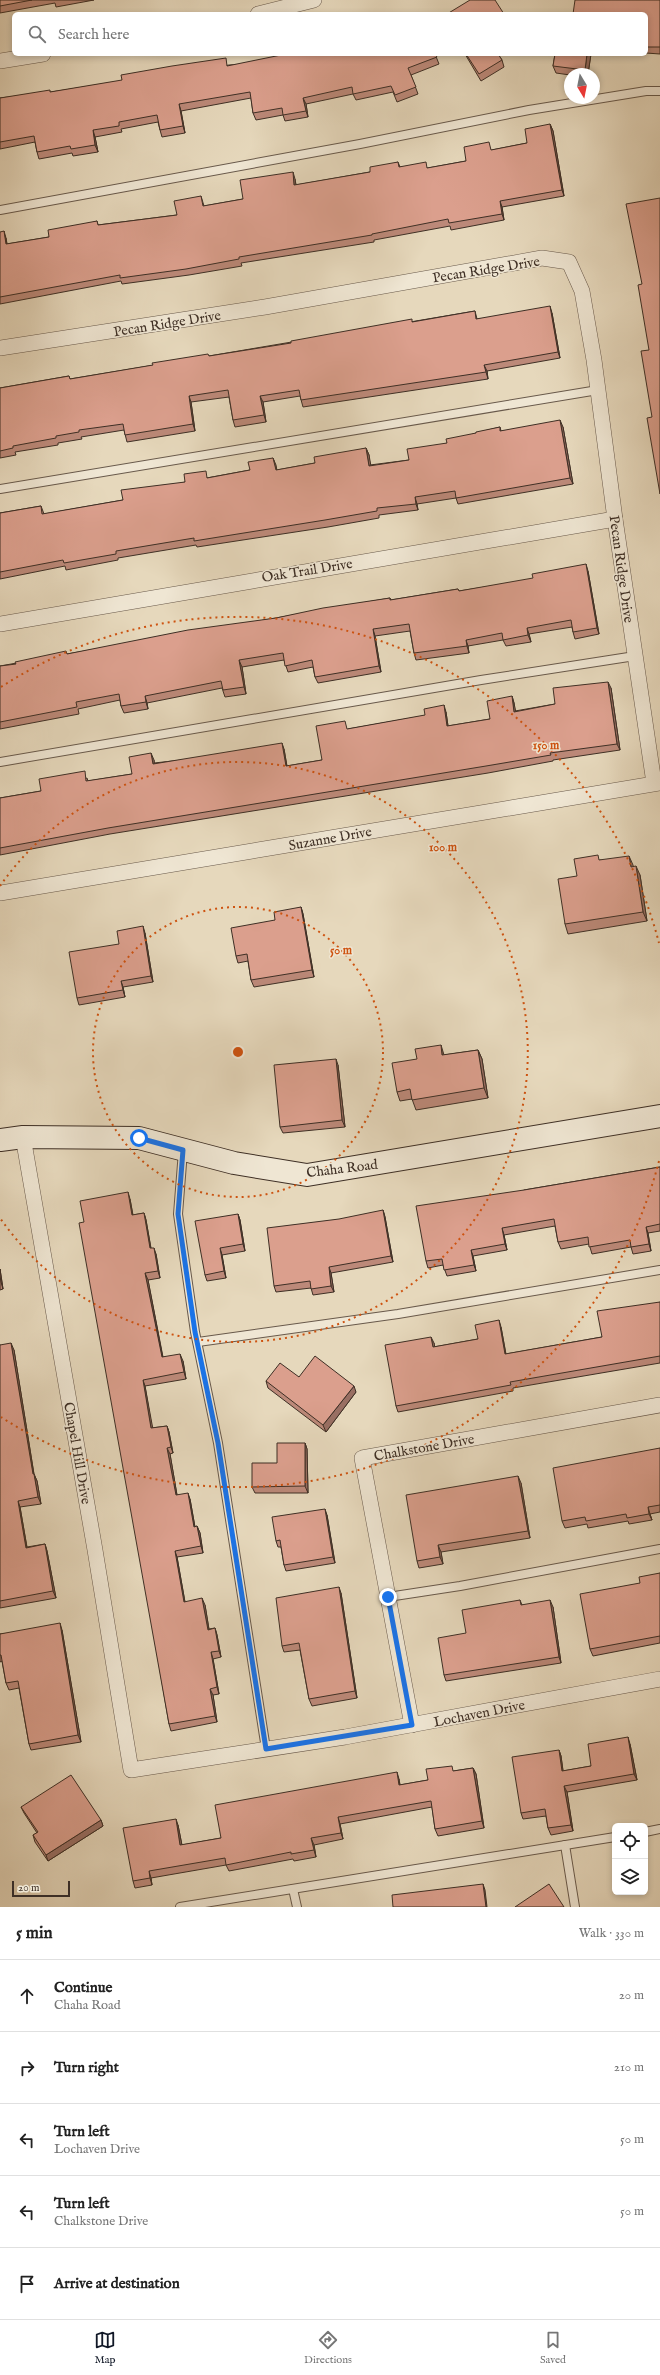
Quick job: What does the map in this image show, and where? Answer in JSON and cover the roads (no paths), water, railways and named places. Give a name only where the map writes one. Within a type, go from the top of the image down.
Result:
[{"type":"street","points":[[266,12],[314,0]]},
{"type":"street","points":[[0,62],[32,56]]},
{"type":"street","name":"Pecan Ridge Drive","points":[[0,348],[257,309],[542,258],[569,262],[582,291],[598,390],[635,656],[657,783]]},
{"type":"street","name":"Oak Trail Drive","points":[[0,624],[615,519]]},
{"type":"street","name":"Suzanne Drive","points":[[0,893],[657,783]]},
{"type":"street","name":"Chaha Road","points":[[0,1140],[23,1136],[139,1138],[234,1163],[307,1175],[660,1116]]},
{"type":"street","name":"Chapel Hill Drive","points":[[23,1136],[95,1550],[131,1770]]},
{"type":"street","name":"Chalkstone Drive","points":[[412,1725],[362,1458],[660,1405]]},
{"type":"street","name":"Lochaven Drive","points":[[131,1770],[412,1725],[660,1679]]},
{"type":"lane","points":[[0,210],[360,144],[529,110],[646,91],[660,91]]},
{"type":"lane","points":[[0,489],[598,390]]},
{"type":"lane","points":[[0,762],[481,680],[635,656]]},
{"type":"lane","points":[[183,1150],[178,1214],[198,1342],[218,1443],[266,1749]]},
{"type":"lane","points":[[198,1342],[398,1314],[660,1270]]},
{"type":"lane","points":[[388,1597],[475,1584],[660,1549]]},
{"type":"lane","points":[[648,1831],[660,1829]]},
{"type":"lane","points":[[180,1907],[433,1865],[612,1837]]},
{"type":"lane","points":[[565,1845],[575,1907]]},
{"type":"lane","points":[[293,1889],[297,1907]]}]
